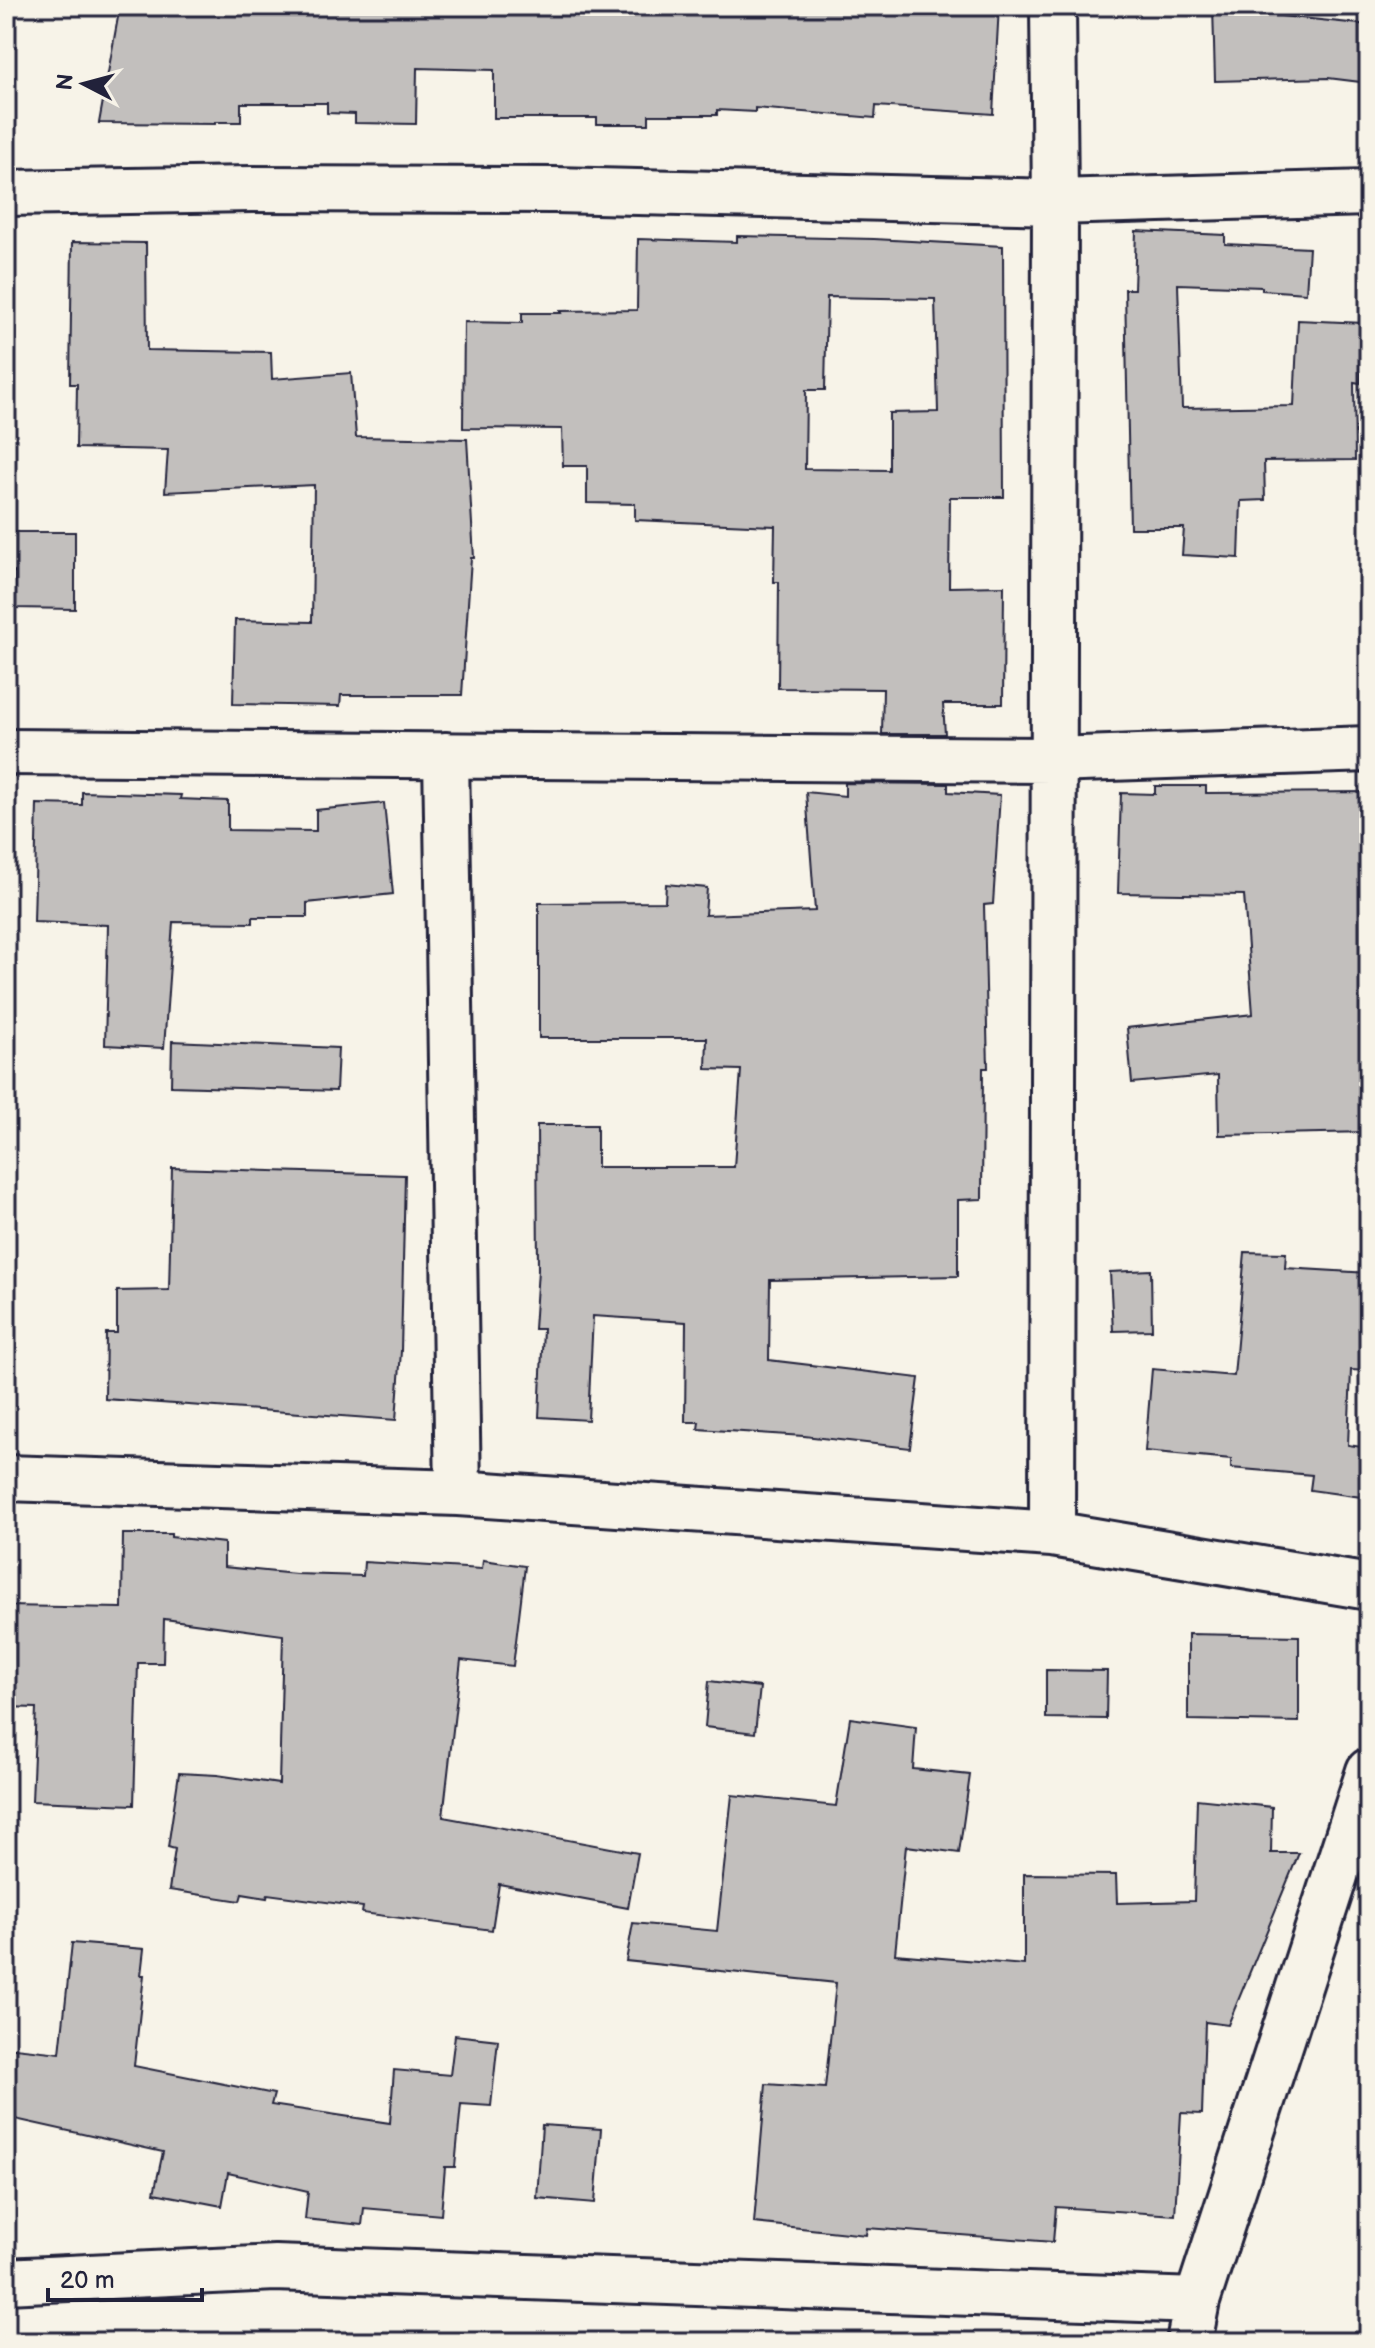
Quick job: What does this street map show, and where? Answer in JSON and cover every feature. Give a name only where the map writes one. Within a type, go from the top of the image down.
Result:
[{"type":"street","points":[[1052,1534],[1053,6]]},
{"type":"street","points":[[6,193],[252,189],[554,190],[1055,202],[1369,193]]},
{"type":"street","points":[[6,752],[1053,760],[1369,749]]},
{"type":"street","points":[[446,755],[458,1493]]},
{"type":"street","points":[[6,1478],[458,1493],[1052,1534],[1369,1587]]},
{"type":"street","points":[[6,2281],[275,2268],[1193,2322],[1369,1771]]},
{"type":"building","points":[[120,6],[999,6],[993,114],[876,106],[875,118],[755,108],[755,112],[717,110],[717,115],[649,115],[649,124],[597,124],[597,118],[494,118],[494,70],[417,68],[416,124],[355,123],[355,114],[327,113],[327,103],[241,103],[241,122],[99,123]]},
{"type":"building","points":[[1213,6],[1272,6],[1272,15],[1369,25],[1369,83],[1328,78],[1215,81]]},
{"type":"building","points":[[1136,231],[1225,235],[1225,244],[1309,248],[1306,293],[1262,290],[1262,287],[1178,284],[1182,408],[1294,406],[1298,320],[1364,323],[1360,383],[1354,382],[1355,460],[1264,461],[1265,500],[1241,501],[1239,558],[1182,555],[1184,528],[1130,528],[1125,289],[1134,289]]},
{"type":"building","points":[[737,236],[1003,246],[1004,497],[950,497],[949,587],[1004,586],[1003,704],[943,704],[945,734],[882,734],[883,689],[778,688],[779,582],[774,582],[775,526],[635,520],[635,504],[587,503],[587,466],[563,466],[562,429],[463,428],[464,322],[522,323],[522,313],[637,310],[638,239],[737,242]],"holes":[[[827,297],[935,299],[938,412],[889,413],[889,470],[805,469],[806,390],[825,390]]]},
{"type":"building","points":[[72,242],[146,243],[147,350],[271,352],[272,379],[351,373],[356,437],[467,439],[474,558],[471,558],[462,695],[341,695],[340,706],[233,704],[235,620],[312,622],[314,485],[165,492],[168,450],[76,448],[77,384],[70,384]]},
{"type":"building","points":[[6,532],[75,532],[75,609],[14,608],[15,572],[6,572]]},
{"type":"building","points":[[845,783],[948,784],[948,792],[1000,795],[993,904],[984,905],[988,1068],[983,1068],[982,1199],[958,1200],[958,1276],[770,1280],[769,1360],[919,1378],[910,1448],[804,1436],[698,1429],[699,1422],[685,1422],[686,1322],[593,1316],[588,1420],[539,1417],[543,1329],[534,1329],[538,1270],[537,1125],[597,1125],[597,1167],[734,1167],[741,1070],[706,1069],[707,1038],[539,1038],[539,903],[665,902],[666,884],[707,888],[705,915],[815,911],[806,792],[845,796]]},
{"type":"building","points":[[1155,786],[1206,786],[1206,793],[1369,792],[1369,1132],[1219,1135],[1218,1075],[1132,1083],[1127,1028],[1253,1014],[1244,895],[1118,893],[1121,793],[1155,794]]},
{"type":"building","points":[[82,792],[181,795],[180,799],[228,801],[228,830],[316,831],[316,810],[384,803],[393,894],[307,903],[307,917],[253,917],[253,923],[173,922],[164,1048],[105,1045],[108,925],[34,922],[37,804],[82,805]]},
{"type":"building","points":[[172,1041],[338,1048],[336,1091],[171,1086]]},
{"type":"building","points":[[172,1168],[405,1175],[401,1351],[396,1420],[105,1399],[106,1333],[117,1333],[117,1291],[169,1290]]},
{"type":"building","points":[[1245,1252],[1286,1253],[1285,1268],[1369,1273],[1369,1371],[1351,1370],[1348,1445],[1369,1448],[1369,1498],[1310,1490],[1312,1475],[1231,1468],[1231,1459],[1145,1451],[1152,1369],[1234,1376]]},
{"type":"building","points":[[1151,1270],[1152,1330],[1113,1331],[1110,1272]]},
{"type":"building","points":[[123,1534],[171,1534],[171,1537],[224,1543],[224,1567],[296,1574],[363,1576],[364,1562],[482,1569],[483,1560],[525,1566],[513,1666],[461,1660],[443,1817],[638,1853],[628,1908],[499,1884],[492,1930],[362,1913],[363,1907],[268,1894],[267,1898],[242,1894],[240,1901],[169,1890],[175,1849],[168,1847],[179,1773],[279,1784],[283,1635],[164,1619],[163,1663],[138,1663],[134,1805],[32,1801],[36,1708],[6,1707],[6,1606],[122,1608]]},
{"type":"building","points":[[1188,1634],[1299,1636],[1299,1722],[1188,1720]]},
{"type":"building","points":[[1046,1670],[1107,1671],[1106,1719],[1046,1718]]},
{"type":"building","points":[[709,1681],[760,1687],[755,1733],[705,1727]]},
{"type":"building","points":[[850,1718],[916,1727],[913,1769],[970,1775],[959,1853],[906,1846],[895,1954],[1024,1965],[1024,1874],[1116,1875],[1117,1903],[1194,1901],[1197,1799],[1272,1807],[1271,1853],[1299,1853],[1228,2025],[1205,2022],[1202,2114],[1181,2113],[1175,2215],[1056,2207],[1053,2242],[867,2228],[866,2235],[754,2223],[766,2084],[825,2088],[836,1983],[626,1961],[633,1923],[717,1931],[732,1795],[836,1806]]},
{"type":"building","points":[[72,1943],[144,1949],[134,2066],[274,2094],[271,2105],[390,2123],[394,2070],[450,2075],[455,2035],[498,2040],[491,2106],[461,2104],[455,2167],[445,2167],[441,2215],[364,2208],[362,2225],[305,2219],[308,2191],[228,2173],[222,2206],[154,2193],[163,2152],[6,2117],[6,2047],[60,2053]]},
{"type":"building","points":[[542,2125],[601,2129],[595,2203],[537,2198]]}]
